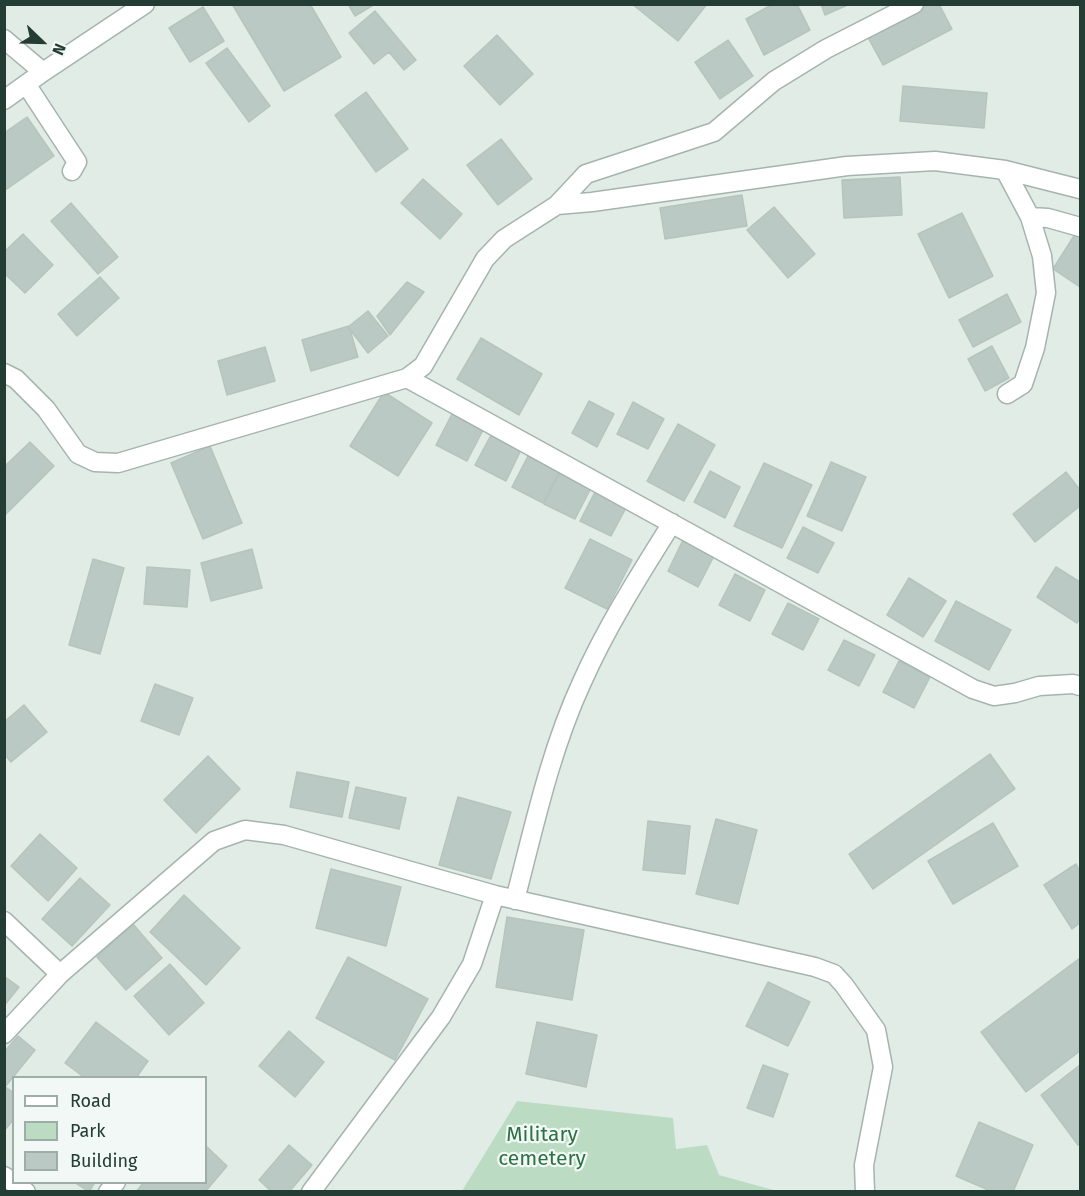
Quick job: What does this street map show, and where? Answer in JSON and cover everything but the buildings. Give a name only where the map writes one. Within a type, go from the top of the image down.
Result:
[{"type":"street","points":[[4,100],[145,4]]},
{"type":"street","points":[[4,373],[16,379],[46,409],[78,454],[95,462],[118,463],[407,378],[423,366],[485,259],[504,239],[556,206],[586,174],[714,132],[774,81],[826,49],[914,4]]},
{"type":"street","points":[[4,39],[43,72]]},
{"type":"street","points":[[26,84],[76,162],[72,171]]},
{"type":"street","points":[[556,206],[847,166],[935,161],[1005,170],[1080,189]]},
{"type":"street","points":[[1005,170],[1030,217],[1042,256],[1046,293],[1035,348],[1023,384],[1007,394]]},
{"type":"street","points":[[1030,217],[1048,218],[1080,227]]},
{"type":"street","points":[[407,378],[973,689],[994,696],[1039,686],[1080,686]]},
{"type":"street","points":[[515,900],[557,744],[582,681],[630,591],[672,523]]},
{"type":"street","points":[[4,1034],[60,974],[214,841],[245,830],[284,835],[495,895],[815,967],[834,974],[876,1030],[883,1067],[864,1165],[866,1191]]},
{"type":"street","points":[[311,1191],[441,1017],[472,964],[495,895]]},
{"type":"street","points":[[4,921],[60,974]]},
{"type":"green space","name":"Military cemetery","points":[[517,1101],[673,1118],[676,1149],[707,1145],[719,1175],[777,1191],[462,1191]]}]
